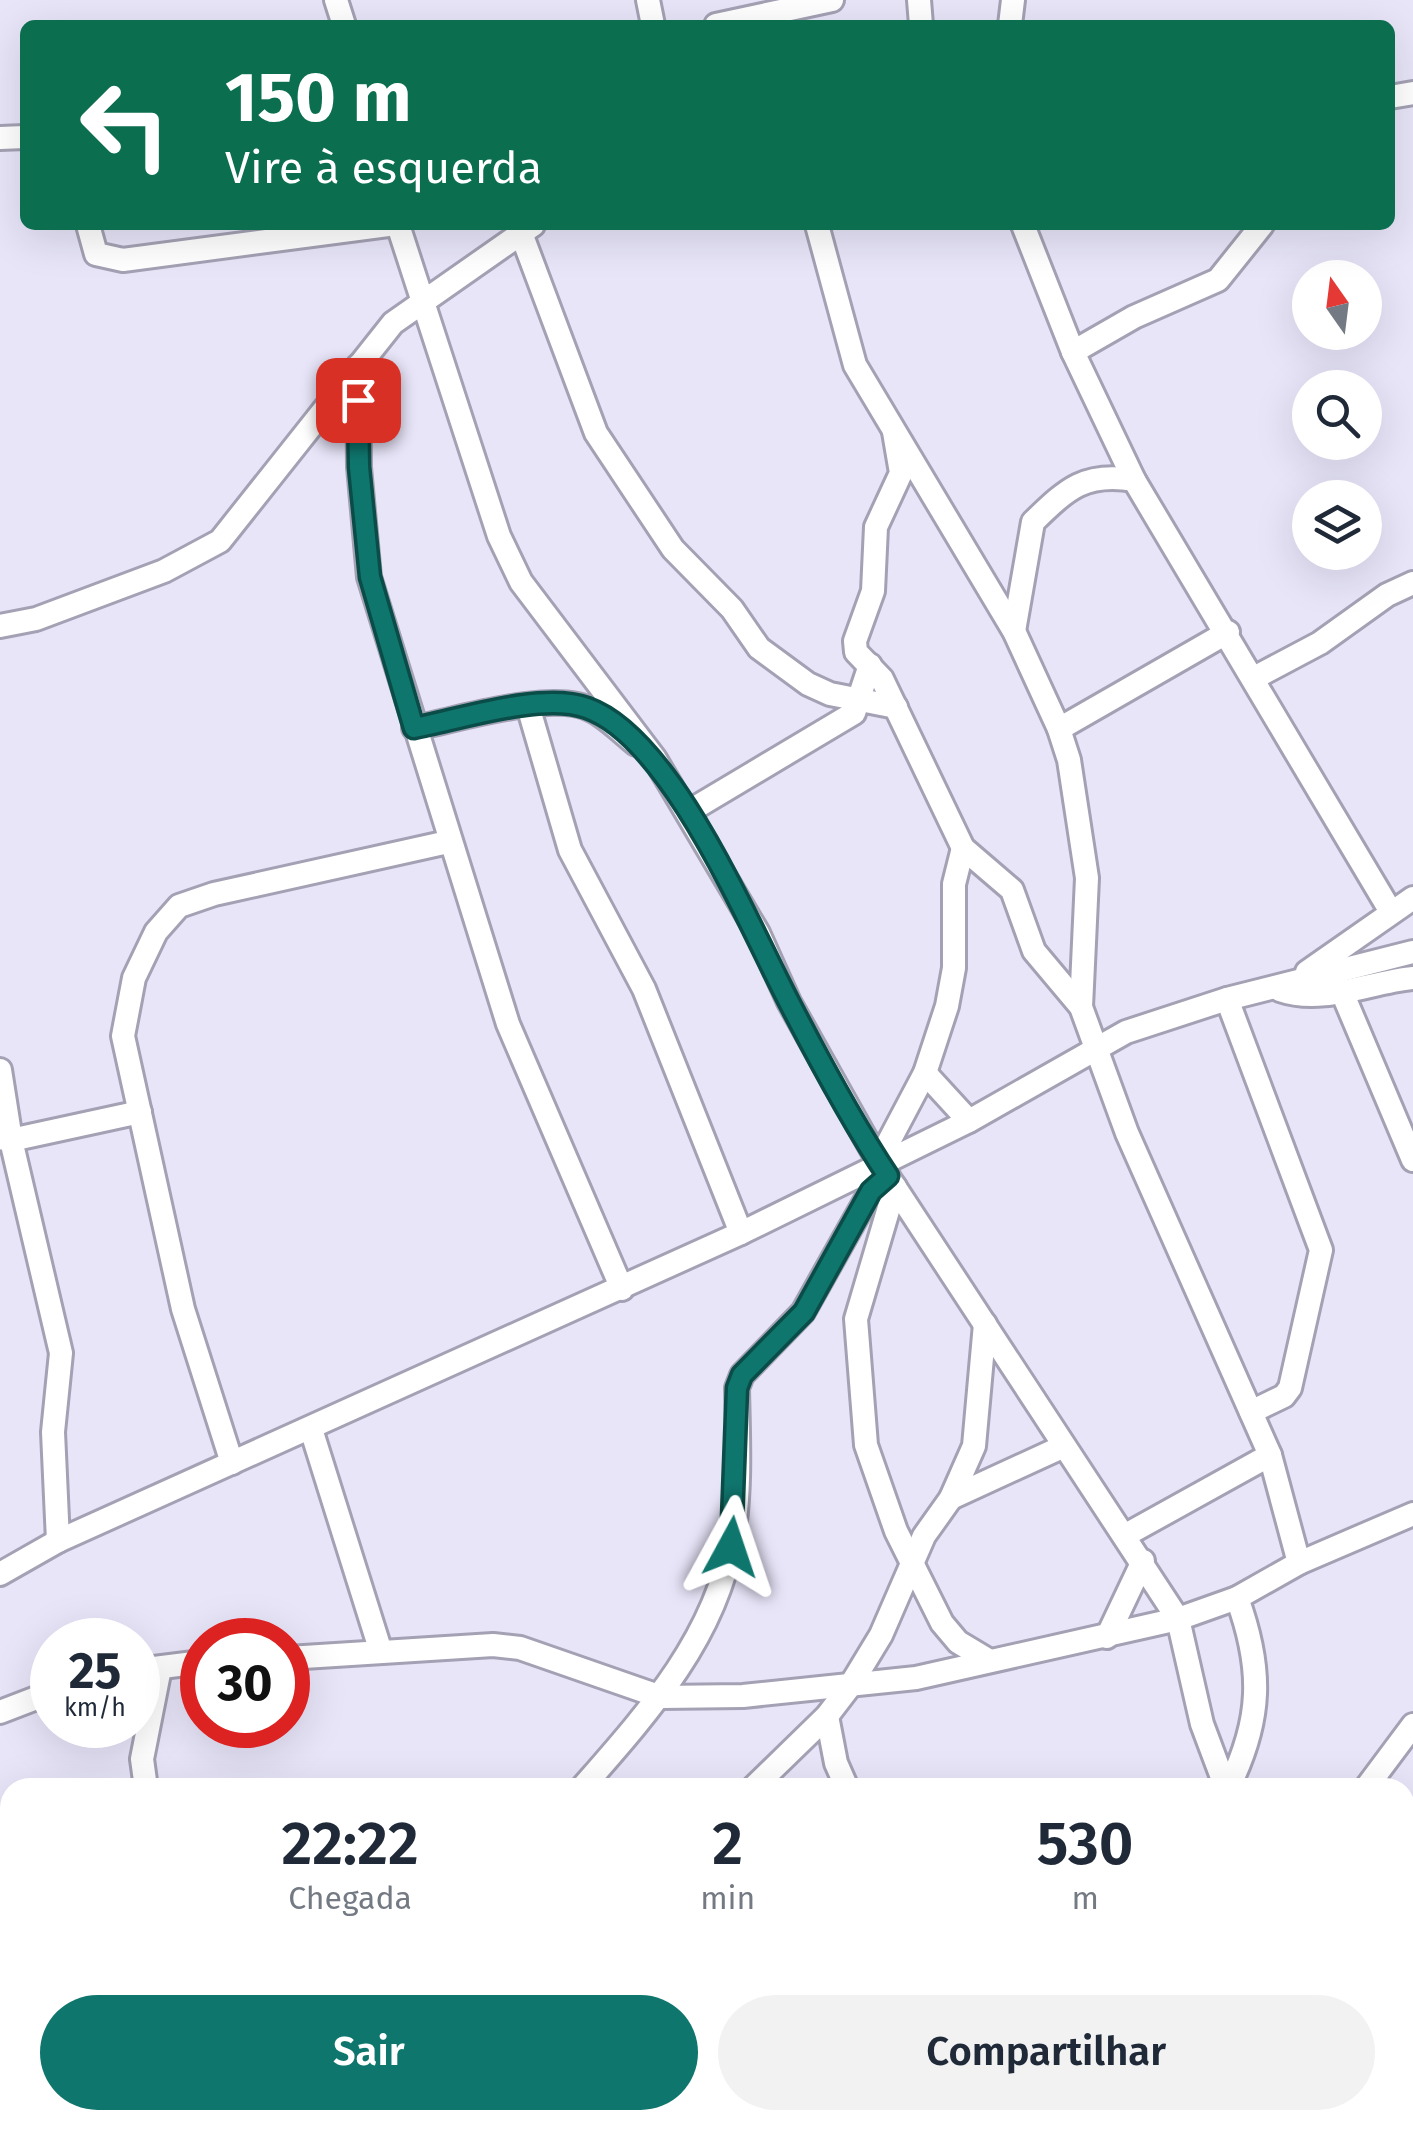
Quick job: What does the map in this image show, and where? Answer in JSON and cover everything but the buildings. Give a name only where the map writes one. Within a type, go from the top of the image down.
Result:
[{"type":"street","points":[[739,20],[832,0]]},
{"type":"street","points":[[89,230],[96,254],[123,260],[350,230]]},
{"type":"street","points":[[400,230],[493,518],[521,582],[655,759],[888,1173],[1062,1446],[1178,1618],[1202,1724],[1223,1778]]},
{"type":"street","points":[[0,626],[36,618],[164,571],[220,540],[393,322],[493,256],[522,230]]},
{"type":"street","points":[[525,230],[535,270],[596,433],[672,549],[732,610],[758,648],[808,684],[896,707]]},
{"type":"street","points":[[818,230],[856,365],[1014,632],[1059,729],[1068,760],[1087,878],[1081,1007]]},
{"type":"street","points":[[1025,230],[1073,352],[1134,480],[1228,632],[1391,912]]},
{"type":"street","points":[[1073,352],[1134,317],[1218,280],[1258,230]]},
{"type":"street","points":[[493,256],[535,270]]},
{"type":"street","points":[[358,366],[359,467],[370,577],[448,842],[508,1024],[622,1288]]},
{"type":"street","points":[[894,432],[902,473],[876,527],[874,591],[854,641],[856,652],[870,665],[896,707],[963,848],[1012,890],[1034,951],[1081,1007],[1134,1150],[1270,1455],[1299,1564]]},
{"type":"street","points":[[1014,632],[1034,522],[1088,479],[1105,475],[1134,480]]},
{"type":"street","points":[[1254,678],[1320,643],[1387,595],[1413,583]]},
{"type":"street","points":[[1059,729],[1228,632]]},
{"type":"street","points":[[688,812],[840,724],[861,700],[870,665]]},
{"type":"street","points":[[414,728],[528,706],[571,704],[591,709],[655,759]]},
{"type":"street","points":[[528,706],[570,850],[644,990],[742,1234]]},
{"type":"street","points":[[232,1463],[183,1308],[123,1036],[134,978],[156,932],[179,906],[214,894],[448,842]]},
{"type":"street","points":[[963,848],[954,884],[954,968],[925,1073],[890,1137],[888,1173],[861,1296],[856,1346],[866,1444],[910,1562],[942,1623],[958,1642],[988,1660]]},
{"type":"street","points":[[1282,984],[1413,898]]},
{"type":"street","points":[[0,1574],[58,1542],[232,1463],[742,1234],[888,1173],[1096,1046],[1166,1016],[1413,952]]},
{"type":"street","points":[[1282,984],[1291,994],[1342,992],[1413,978]]},
{"type":"street","points":[[1342,992],[1412,1156]]},
{"type":"street","points":[[1227,999],[1321,1250],[1290,1388],[1284,1396],[1251,1412]]},
{"type":"street","points":[[0,1070],[6,1139],[61,1353],[53,1432],[58,1542]]},
{"type":"street","points":[[925,1073],[970,1121]]},
{"type":"street","points":[[1390,1104],[1413,1114]]},
{"type":"street","points":[[6,1139],[140,1112]]},
{"type":"street","points":[[591,1778],[661,1697],[690,1647],[731,1547],[737,1388],[742,1375],[804,1312],[871,1191],[888,1173]]},
{"type":"street","points":[[763,1778],[826,1716],[850,1686],[882,1635],[910,1562],[952,1498],[974,1446],[985,1324]]},
{"type":"street","points":[[310,1429],[381,1652]]},
{"type":"street","points":[[952,1498],[1062,1446]]},
{"type":"street","points":[[1124,1536],[1270,1455]]},
{"type":"street","points":[[310,1657],[520,1648],[661,1697],[744,1696],[916,1678],[1178,1618],[1237,1598],[1299,1564],[1409,1519]]},
{"type":"street","points":[[1107,1637],[1143,1561]]},
{"type":"street","points":[[1232,1778],[1250,1737],[1256,1698],[1256,1655],[1237,1598]]},
{"type":"street","points":[[0,1712],[30,1700]]},
{"type":"street","points":[[826,1716],[843,1778]]},
{"type":"street","points":[[1373,1778],[1413,1725]]},
{"type":"street","points":[[143,1748],[145,1778]]},
{"type":"street","points":[[130,1778],[142,1760]]},
{"type":"route","points":[[358,400],[359,467],[370,577],[414,728],[528,706],[571,704],[591,709],[655,759],[723,871],[789,1002],[888,1176],[871,1191],[804,1312],[742,1375],[737,1388],[736,1520],[731,1547]]}]
